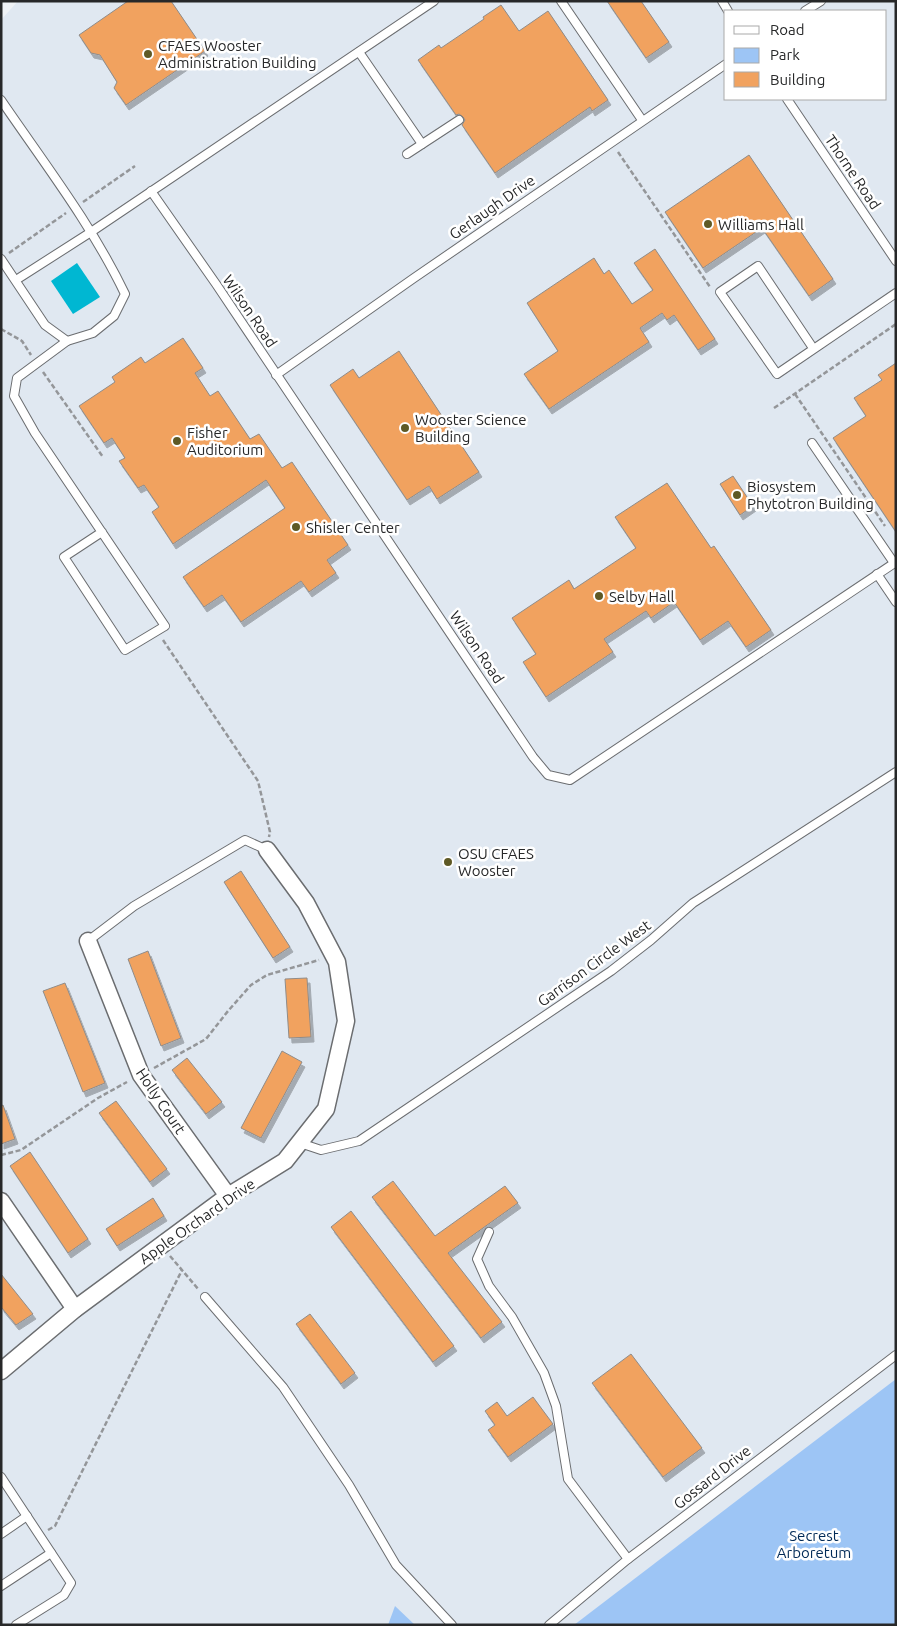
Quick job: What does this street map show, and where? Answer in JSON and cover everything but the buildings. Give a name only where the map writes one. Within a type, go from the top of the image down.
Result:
[{"type":"street","name":"Apple Orchard Drive","points":[[1,1371],[75,1310],[228,1196],[285,1162],[326,1109],[346,1021],[337,962],[306,903],[267,850]]},
{"type":"street","name":"Holly Court","points":[[88,942],[141,1075],[228,1196]]},
{"type":"street","points":[[1,1201],[75,1310]]},
{"type":"lane","points":[[16,280],[91,232],[434,1]]},
{"type":"lane","points":[[561,1],[642,120]]},
{"type":"lane","points":[[807,10],[821,1]]},
{"type":"lane","points":[[359,52],[422,144]]},
{"type":"lane","name":"Gerlaugh Drive","points":[[276,375],[642,120],[724,65]]},
{"type":"lane","points":[[1,100],[91,232],[125,294],[114,316],[93,333],[67,341],[16,378],[14,396],[35,433],[102,532],[165,626],[126,650],[64,557],[102,532]]},
{"type":"lane","name":"Thorne Road","points":[[788,100],[896,261]]},
{"type":"lane","points":[[407,154],[459,120]]},
{"type":"lane","name":"Wilson Road","points":[[151,191],[533,757],[548,775],[570,780],[895,563]]},
{"type":"lane","points":[[1,259],[45,324],[67,341]]},
{"type":"lane","points":[[813,348],[758,266],[720,292],[777,374],[896,292]]},
{"type":"lane","points":[[812,443],[895,563]]},
{"type":"lane","points":[[877,574],[896,602]]},
{"type":"lane","name":"Garrison Circle West","points":[[300,1143],[321,1150],[359,1141],[611,971],[693,903],[896,772]]},
{"type":"lane","points":[[88,942],[134,906],[244,840],[267,850]]},
{"type":"lane","points":[[489,1232],[477,1259],[489,1286],[512,1317],[544,1373],[556,1406],[568,1479],[628,1559]]},
{"type":"lane","points":[[206,1297],[283,1387],[350,1485],[396,1565],[452,1625]]},
{"type":"lane","name":"Gossard Drive","points":[[549,1625],[628,1559],[896,1355]]},
{"type":"lane","points":[[2,1482],[28,1516],[70,1583],[64,1595],[16,1625]]},
{"type":"lane","points":[[1,1534],[28,1516]]},
{"type":"lane","points":[[1,1586],[51,1553]]},
{"type":"path","points":[[611,142],[710,287]]},
{"type":"path","points":[[774,408],[896,324]]},
{"type":"path","points":[[1,329],[22,341],[103,458]]},
{"type":"path","points":[[795,394],[885,526]]},
{"type":"path","points":[[156,631],[258,781],[270,832],[267,850]]},
{"type":"path","points":[[1,1155],[21,1150],[98,1098],[206,1039],[228,1010],[250,986],[267,975],[324,959],[337,962]]},
{"type":"path","points":[[161,1246],[206,1297]]},
{"type":"path","points":[[40,1536],[56,1526],[182,1270]]},
{"type":"shaded area","name":"OSU CFAES Wooster","points":[[18,1],[896,1],[896,1625],[1,1625],[1,20]]},
{"type":"shaded area","points":[[77,263],[100,297],[73,314],[51,281]]},
{"type":"green space","name":"Secrest Arboretum","points":[[896,1379],[896,1625],[574,1625]]},
{"type":"green space","points":[[395,1606],[415,1625],[388,1625]]},
{"type":"place","name":"CFAES Wooster Administration Building","points":[[148,54]]},
{"type":"place","name":"Williams Hall","points":[[708,224]]},
{"type":"place","name":"Wooster Science Building","points":[[405,428]]},
{"type":"place","name":"Fisher Auditorium","points":[[177,441]]},
{"type":"place","name":"Biosystem Phytotron Building","points":[[737,495]]},
{"type":"place","name":"Shisler Center","points":[[296,527]]},
{"type":"place","name":"Selby Hall","points":[[599,596]]},
{"type":"place","name":"OSU CFAES Wooster","points":[[448,862]]}]
